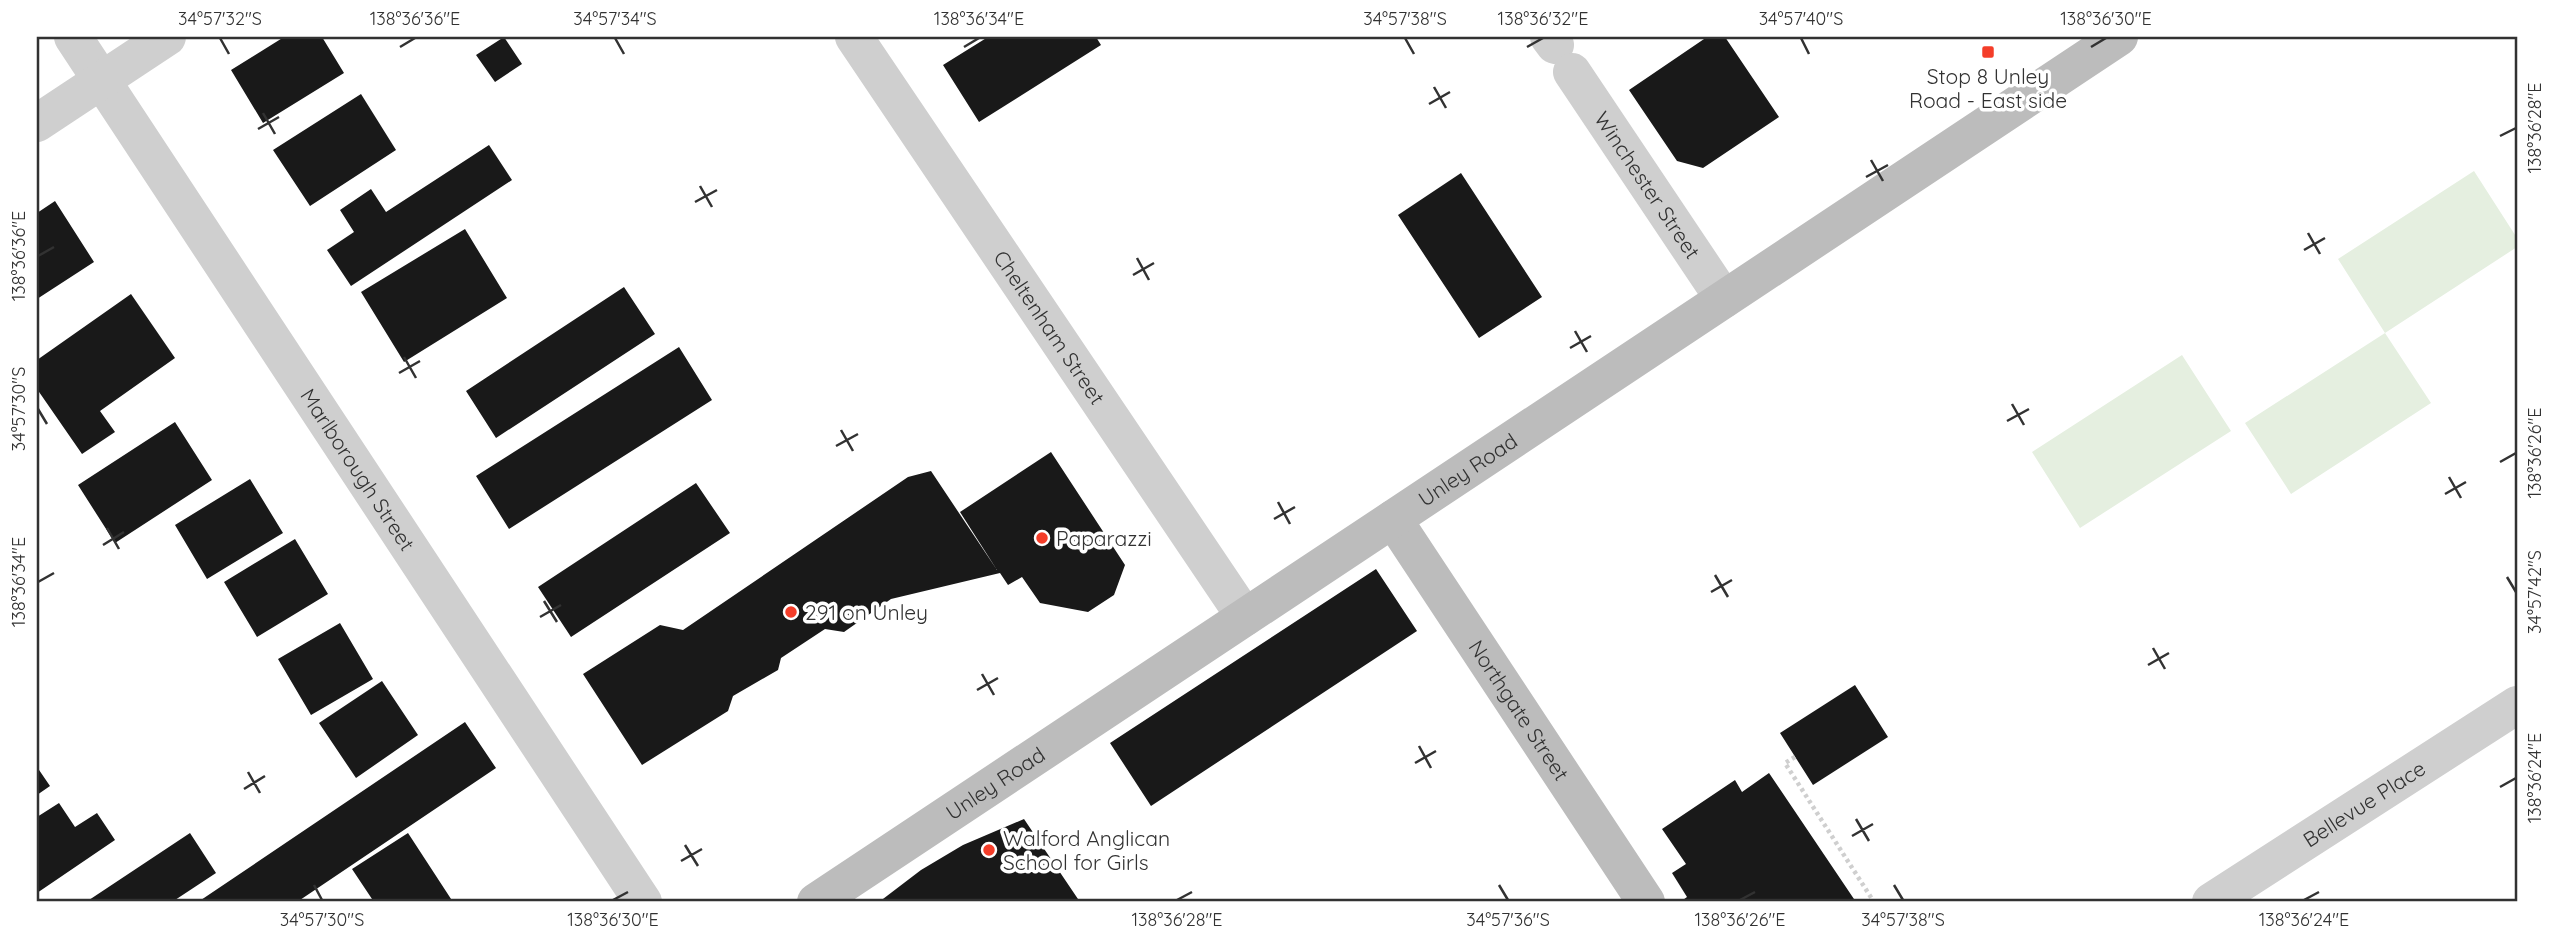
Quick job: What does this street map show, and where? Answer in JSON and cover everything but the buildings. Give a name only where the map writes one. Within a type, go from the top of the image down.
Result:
[{"type":"main road","name":"Unley Road","points":[[816,902],[2119,37]]},
{"type":"main road","name":"Northgate Street","points":[[1394,519],[1646,902]]},
{"type":"street","name":"Marlborough Street","points":[[73,37],[643,902]]},
{"type":"street","points":[[37,123],[167,37]]},
{"type":"street","name":"Cheltenham Street","points":[[854,37],[1245,617]]},
{"type":"street","name":"Winchester Street","points":[[1559,51],[1724,299]]},
{"type":"street","name":"Bellevue Place","points":[[2211,902],[2517,705]]},
{"type":"path","points":[[1795,757],[1785,763],[1874,902]]},
{"type":"green space","points":[[2474,171],[2517,238],[2517,247],[2385,333],[2338,259]]},
{"type":"green space","points":[[2385,333],[2431,403],[2291,494],[2245,423]]},
{"type":"green space","points":[[2182,355],[2231,431],[2080,528],[2032,452]]},
{"type":"place","name":"Stop 8 Unley Road - East side","points":[[1988,52]]},
{"type":"place","name":"Paparazzi","points":[[1042,538]]},
{"type":"place","name":"291 on Unley","points":[[791,612]]},
{"type":"place","name":"Walford Anglican School for Girls","points":[[989,850]]}]
